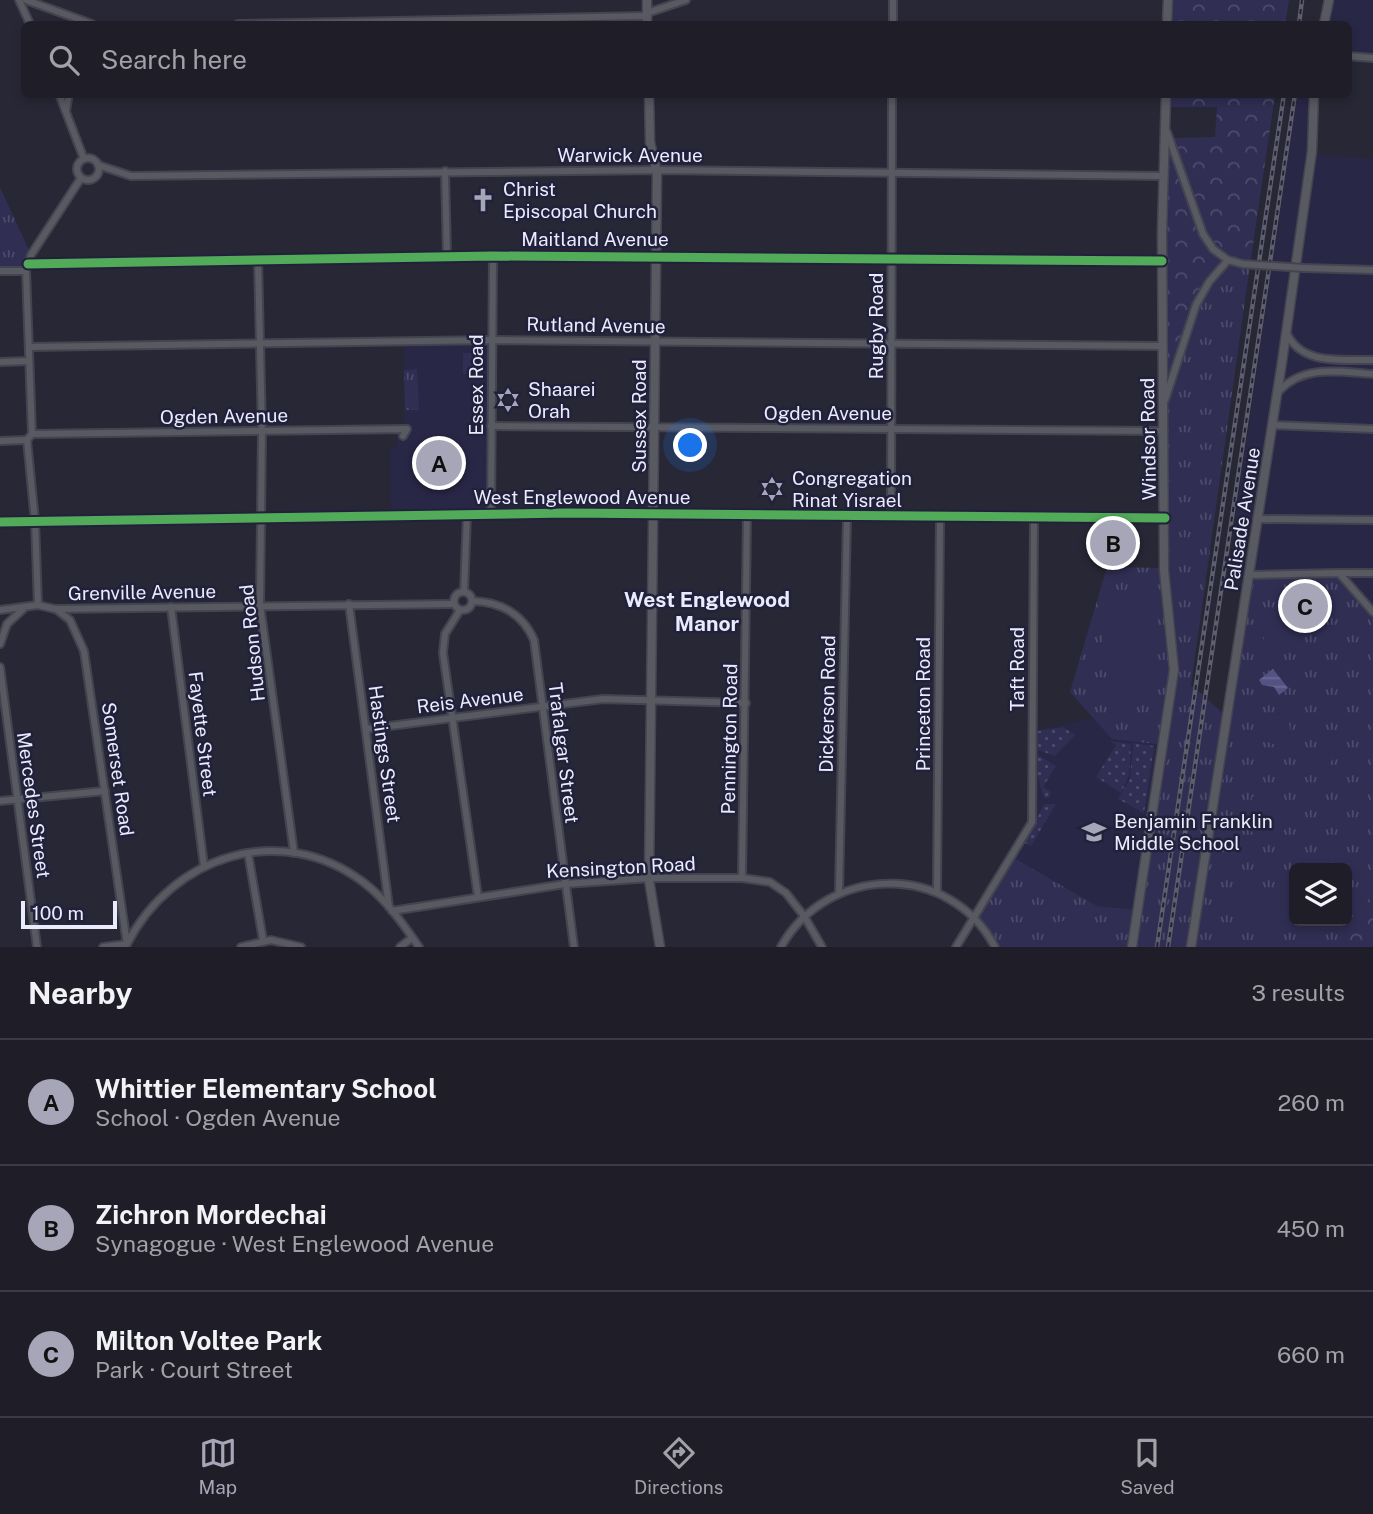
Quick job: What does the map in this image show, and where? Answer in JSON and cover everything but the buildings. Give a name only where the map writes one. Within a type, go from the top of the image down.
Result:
[{"type":"street","points":[[19,0],[29,21]]},
{"type":"street","points":[[26,0],[84,21]]},
{"type":"street","points":[[647,0],[647,18]]},
{"type":"street","points":[[442,21],[647,18],[686,0]]},
{"type":"street","points":[[893,0],[893,21]]},
{"type":"street","points":[[1167,0],[1167,21]]},
{"type":"street","points":[[1325,21],[1329,0]]},
{"type":"street","points":[[1352,56],[1373,58]]},
{"type":"street","points":[[61,98],[84,159]]},
{"type":"street","points":[[66,111],[68,98]]},
{"type":"street","name":"Sussex Road","points":[[649,98],[650,142],[657,170],[649,879],[660,947]]},
{"type":"street","name":"Rugby Road","points":[[891,516],[892,98]]},
{"type":"street","name":"Windsor Road","points":[[1132,947],[1173,684],[1173,655],[1165,590],[1162,261],[1166,98]]},
{"type":"street","name":"Palisade Avenue","points":[[1191,947],[1287,332],[1312,154],[1314,98]]},
{"type":"street","points":[[1165,127],[1203,234],[1213,249],[1228,260],[1243,264],[1373,271]]},
{"type":"street","points":[[84,159],[91,159],[98,166],[95,178],[88,181],[81,178],[77,168],[84,159]]},
{"type":"street","name":"Warwick Avenue","points":[[98,166],[131,177],[657,170],[1164,176]]},
{"type":"street","points":[[445,171],[447,257]]},
{"type":"street","points":[[38,605],[29,437],[27,267],[81,178]]},
{"type":"street","name":"Maitland Avenue","points":[[0,271],[27,267],[493,256],[1162,261]]},
{"type":"street","name":"Essex Road","points":[[491,514],[493,256]]},
{"type":"street","name":"Hudson Road","points":[[258,260],[262,431],[260,605],[295,853]]},
{"type":"street","points":[[1163,405],[1196,305],[1209,282],[1228,260]]},
{"type":"street","points":[[1287,332],[1294,343],[1312,357],[1373,360]]},
{"type":"street","name":"Rutland Avenue","points":[[29,347],[492,340],[1163,346]]},
{"type":"street","points":[[0,362],[29,362]]},
{"type":"street","points":[[1277,393],[1292,380],[1314,372],[1373,374]]},
{"type":"street","points":[[1272,425],[1373,429]]},
{"type":"street","name":"Ogden Avenue","points":[[491,426],[1164,431]]},
{"type":"street","name":"Ogden Avenue","points":[[0,441],[29,437],[407,429],[402,436]]},
{"type":"street","points":[[464,592],[467,514]]},
{"type":"street","name":"West Englewood Avenue","points":[[0,522],[467,514],[1165,518]]},
{"type":"street","name":"Pennington Road","points":[[742,878],[747,516]]},
{"type":"street","name":"Dickerson Road","points":[[839,892],[847,516]]},
{"type":"street","name":"Princeton Road","points":[[937,892],[940,517]]},
{"type":"street","name":"Taft Road","points":[[974,918],[1032,822],[1034,517]]},
{"type":"street","points":[[1257,519],[1373,520]]},
{"type":"street","points":[[1339,573],[1373,612]]},
{"type":"street","points":[[1249,575],[1373,573]]},
{"type":"street","points":[[460,610],[454,604],[456,595],[464,592],[469,594],[472,601],[469,608],[460,610],[449,626],[443,643],[478,897]]},
{"type":"street","name":"Trafalgar Street","points":[[472,601],[493,603],[510,610],[530,631],[536,649],[574,947]]},
{"type":"street","name":"Hastings Street","points":[[349,604],[391,910]]},
{"type":"street","name":"Grenville Avenue","points":[[0,610],[38,605],[55,609],[454,604]]},
{"type":"street","name":"Fayette Street","points":[[171,607],[204,866]]},
{"type":"street","points":[[0,644],[7,624],[23,609]]},
{"type":"street","name":"Somerset Road","points":[[55,609],[70,620],[85,651],[127,945]]},
{"type":"street","name":"Mercedes Street","points":[[0,667],[37,947]]},
{"type":"street","name":"Reis Avenue","points":[[366,729],[603,699],[746,703]]},
{"type":"street","points":[[0,801],[105,791]]},
{"type":"street","points":[[248,853],[263,940]]},
{"type":"street","points":[[103,947],[127,945],[158,899],[176,883],[204,866],[248,853],[295,853],[324,861],[351,874],[375,891],[419,947]]},
{"type":"street","name":"Kensington Road","points":[[391,910],[565,884],[649,879],[742,878],[771,882],[786,893],[804,916],[822,947]]},
{"type":"street","points":[[781,947],[804,916],[839,892],[883,882],[912,884],[937,892],[974,918],[995,947]]},
{"type":"street","points":[[956,947],[974,918]]},
{"type":"street","points":[[400,947],[412,938]]},
{"type":"street","points":[[241,947],[263,940],[281,940],[301,947]]},
{"type":"shaded area","points":[[1329,0],[1373,0],[1373,58],[1352,56],[1352,21],[1325,21]]},
{"type":"shaded area","points":[[1297,98],[1314,98],[1312,154],[1373,159],[1373,612],[1249,575],[1256,519],[1235,519]]},
{"type":"shaded area","points":[[492,340],[491,514],[391,515],[390,448],[397,447],[397,429],[404,429],[404,341]]},
{"type":"shaded area","points":[[1273,669],[1288,688],[1279,695],[1274,687],[1262,685],[1259,680]]},
{"type":"shaded area","points":[[1093,718],[1112,739],[1164,745],[1138,910],[1097,906],[1011,856],[1032,822],[1033,731]]},
{"type":"green space","points":[[1168,0],[1289,0],[1286,21],[1167,21]]},
{"type":"green space","points":[[1166,98],[1275,98],[1250,265],[1163,405],[1165,127],[1170,138],[1215,137],[1217,107],[1166,107]]},
{"type":"green space","points":[[0,187],[31,255],[26,271],[0,271]]},
{"type":"green space","points":[[1225,264],[1250,265],[1191,685],[1226,716],[1249,575],[1339,573],[1373,612],[1373,899],[1352,917],[1352,863],[1289,863],[1289,926],[1341,926],[1335,931],[1345,947],[995,947],[974,918],[1011,856],[1097,906],[1137,910],[1164,745],[1112,739],[1070,692],[1107,567],[1164,568],[1163,405],[1206,280]]},
{"type":"green space","points":[[463,353],[478,353],[478,374],[463,374]]},
{"type":"green space","points":[[417,369],[419,410],[405,410],[404,370]]},
{"type":"green space","points":[[1148,595],[1158,692],[1109,697],[1099,600]]},
{"type":"green space","points":[[1266,618],[1281,620],[1277,647],[1263,645]]},
{"type":"green space","points":[[1286,620],[1301,622],[1298,649],[1283,647]]},
{"type":"green space","points":[[1275,714],[1286,718],[1290,729],[1286,740],[1275,744],[1264,740],[1260,729],[1264,718]]},
{"type":"green space","points":[[1063,727],[1075,735],[1055,756],[1038,750],[1038,731]]},
{"type":"green space","points":[[1325,739],[1340,747],[1327,768],[1313,759]]},
{"type":"green space","points":[[1110,741],[1131,744],[1129,775],[1121,793],[1096,777],[1116,745]]},
{"type":"green space","points":[[1133,743],[1154,746],[1144,813],[1118,799],[1130,779]]},
{"type":"green space","points":[[1038,755],[1056,766],[1043,787],[1051,792],[1049,798],[1044,798],[1037,773]]},
{"type":"green space","points":[[1252,797],[1285,801],[1289,805],[1290,821],[1282,832],[1268,837],[1253,834],[1250,827]]},
{"type":"green space","points":[[1044,804],[1056,804],[1031,846],[1025,843]]},
{"type":"green space","points":[[1238,885],[1258,888],[1260,900],[1255,910],[1237,908]]},
{"type":"green space","points":[[1264,889],[1289,892],[1289,926],[1321,926],[1320,935],[1260,928]]},
{"type":"green space","points":[[1373,899],[1373,947],[1345,947],[1334,931],[1340,926],[1352,926],[1352,916]]},
{"type":"green space","points":[[1085,917],[1090,940],[1119,944],[1119,947],[1053,947],[1047,924]]},
{"type":"railway","points":[[1299,21],[1302,0]]},
{"type":"railway","points":[[1157,947],[1283,98]]},
{"type":"railway","points":[[1168,947],[1294,98]]},
{"type":"cycle path","points":[[28,264],[493,256],[1162,261]]},
{"type":"cycle path","points":[[0,522],[567,513],[1165,518]]},
{"type":"place","name":"Christ Episcopal Church","points":[[483,200]]},
{"type":"place","name":"Shaarei Orah","points":[[508,400]]},
{"type":"place","name":"Whittier Elementary School","points":[[439,463]]},
{"type":"place","name":"Congregation Rinat Yisrael","points":[[772,489]]},
{"type":"place","name":"Zichron Mordechai","points":[[1113,543]]},
{"type":"place","name":"Milton Voltee Park","points":[[1305,606]]},
{"type":"place","name":"Benjamin Franklin Middle School","points":[[1094,832]]},
{"type":"district","name":"West Englewood Manor","points":[[707,612]]}]
